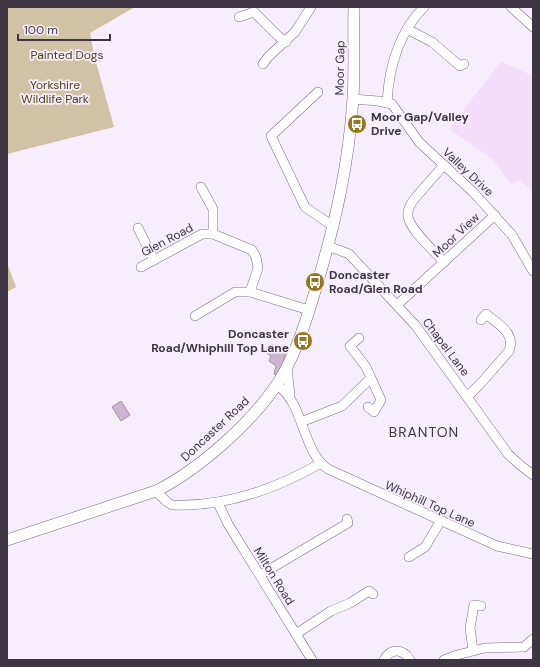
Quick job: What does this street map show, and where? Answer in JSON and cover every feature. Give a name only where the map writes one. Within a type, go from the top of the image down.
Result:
[{"type":"main road","name":"Moor Gap","points":[[334,227],[347,164],[353,99],[354,7]]},
{"type":"main road","name":"Doncaster Road","points":[[7,540],[156,491],[178,479],[216,449],[259,407],[277,385],[287,368],[309,310],[334,227]]},
{"type":"street","points":[[353,99],[387,102],[392,68],[407,29],[424,7]]},
{"type":"street","points":[[511,7],[533,27]]},
{"type":"street","points":[[240,17],[255,9],[278,36],[286,42]]},
{"type":"street","points":[[264,64],[268,57],[286,42],[295,32],[308,10]]},
{"type":"street","points":[[407,29],[432,42],[461,67]]},
{"type":"street","points":[[318,92],[271,136],[305,207],[334,227]]},
{"type":"street","name":"Valley Drive","points":[[387,102],[396,108],[419,142],[474,192],[495,215],[518,244],[533,271]]},
{"type":"street","points":[[444,165],[410,204],[408,216],[412,226],[444,262]]},
{"type":"street","points":[[201,188],[212,209],[214,217],[213,234]]},
{"type":"street","name":"Moor View","points":[[398,305],[495,215]]},
{"type":"street","points":[[138,228],[154,260]]},
{"type":"street","name":"Glen Road","points":[[141,267],[202,234],[213,234],[252,250],[256,257],[258,268],[250,292]]},
{"type":"street","name":"Chapel Lane","points":[[328,246],[349,254],[398,305],[430,343],[508,454],[520,466],[533,475]]},
{"type":"street","points":[[196,316],[234,292],[250,292],[309,310]]},
{"type":"street","points":[[468,396],[509,351],[511,345],[510,335],[486,314]]},
{"type":"street","points":[[359,338],[349,345],[363,362],[381,400],[373,412]]},
{"type":"street","points":[[156,491],[172,505],[218,503],[259,492],[321,463],[290,395],[287,368]]},
{"type":"street","points":[[301,422],[342,406],[370,378]]},
{"type":"street","points":[[277,385],[290,395]]},
{"type":"street","name":"Whiphill Top Lane","points":[[321,463],[328,469],[440,522],[497,546],[533,554]]},
{"type":"street","name":"Milton Road","points":[[218,503],[228,524],[312,660]]},
{"type":"street","points":[[260,575],[282,561],[314,545],[349,522]]},
{"type":"street","points":[[413,558],[425,547],[440,522]]},
{"type":"street","points":[[296,634],[331,611],[350,603],[370,590]]},
{"type":"street","points":[[473,650],[470,628],[474,605]]},
{"type":"street","points":[[444,660],[473,650],[494,646],[524,647],[533,639]]},
{"type":"street","points":[[384,660],[390,652],[395,651],[405,653],[410,660]]},
{"type":"shaded area","points":[[501,61],[533,76],[533,192],[520,181],[511,184],[492,159],[449,129]]},
{"type":"green space","name":"Yorkshire Wildlife Park","points":[[7,7],[135,7],[90,33],[94,55],[114,127],[7,154]]},
{"type":"green space","points":[[7,263],[16,287],[7,292]]},
{"type":"building","points":[[272,345],[279,348],[282,348],[283,345],[287,346],[280,376],[274,374],[276,366],[269,361],[271,356],[263,351],[265,349],[267,351],[268,349],[270,350]]},
{"type":"building","points":[[121,401],[130,415],[121,421],[112,407]]},
{"type":"place","name":"Moor Gap/Valley Drive","points":[[357,124]]},
{"type":"place","name":"Doncaster Road/Glen Road","points":[[315,282]]},
{"type":"place","name":"Doncaster Road/Whiphill Top Lane","points":[[303,341]]},
{"type":"district","name":"BRANTON","points":[[424,432]]},
{"type":"park label","name":"Painted Dogs","points":[[67,55]]}]
